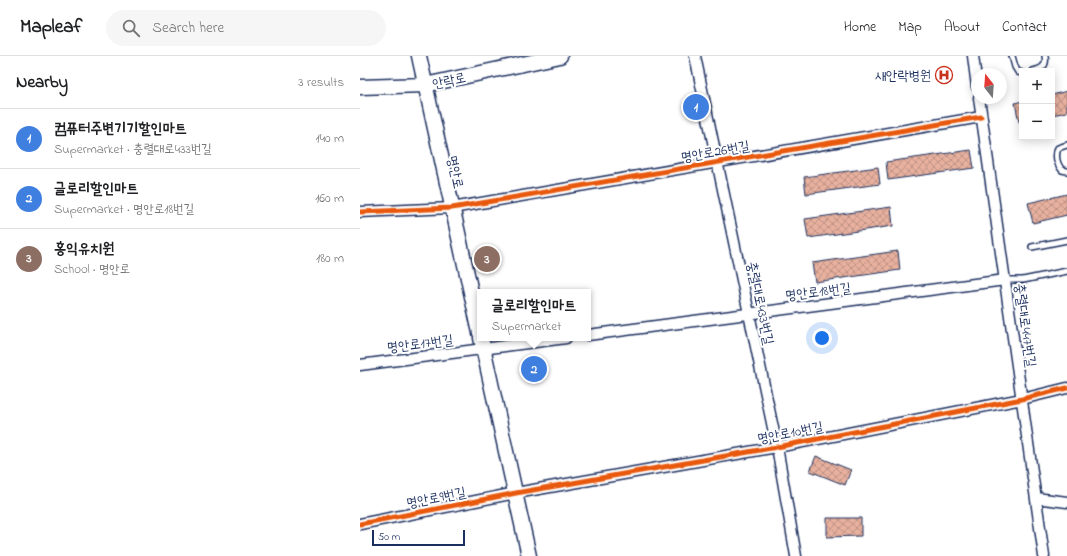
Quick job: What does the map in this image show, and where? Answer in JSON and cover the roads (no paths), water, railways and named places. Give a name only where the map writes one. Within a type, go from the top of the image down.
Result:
[{"type":"main road","name":"명안로","points":[[419,56],[477,320]]},
{"type":"main road","name":"안락로","points":[[360,86],[425,85],[560,56]]},
{"type":"main road","points":[[482,343],[529,556]]},
{"type":"street","name":"충렬대로433번길","points":[[695,56],[777,447],[796,556]]},
{"type":"street","points":[[973,56],[975,68]]},
{"type":"street","name":"충렬대로447번길","points":[[980,104],[1044,556]]},
{"type":"street","name":"명안로26번길","points":[[360,212],[452,208],[981,117]]},
{"type":"street","name":"명안로18번길","points":[[591,335],[1005,280]]},
{"type":"street","points":[[482,343],[516,341]]},
{"type":"street","name":"명안로17번길","points":[[360,365],[482,343]]},
{"type":"street","name":"명안로10번길","points":[[516,493],[777,447],[1067,388]]},
{"type":"street","name":"명안로9번길","points":[[360,524],[516,493]]},
{"type":"street","points":[[1036,498],[1067,502]]},
{"type":"lane","points":[[1012,56],[1015,68],[1019,72]]},
{"type":"lane","points":[[1042,68],[1046,61],[1045,56]]},
{"type":"lane","points":[[1067,145],[1058,148],[1056,154],[1059,166],[1062,170],[1067,170]]},
{"type":"lane","points":[[1032,247],[1067,240]]},
{"type":"lane","points":[[1005,280],[1023,280],[1067,271]]},
{"type":"place","name":"새안락병원","points":[[944,75]]},
{"type":"place","name":"컴퓨터주변기기할인마트","points":[[696,107]]},
{"type":"place","name":"홍익유치원","points":[[487,259]]},
{"type":"place","name":"글로리할인마트","points":[[534,369]]}]
